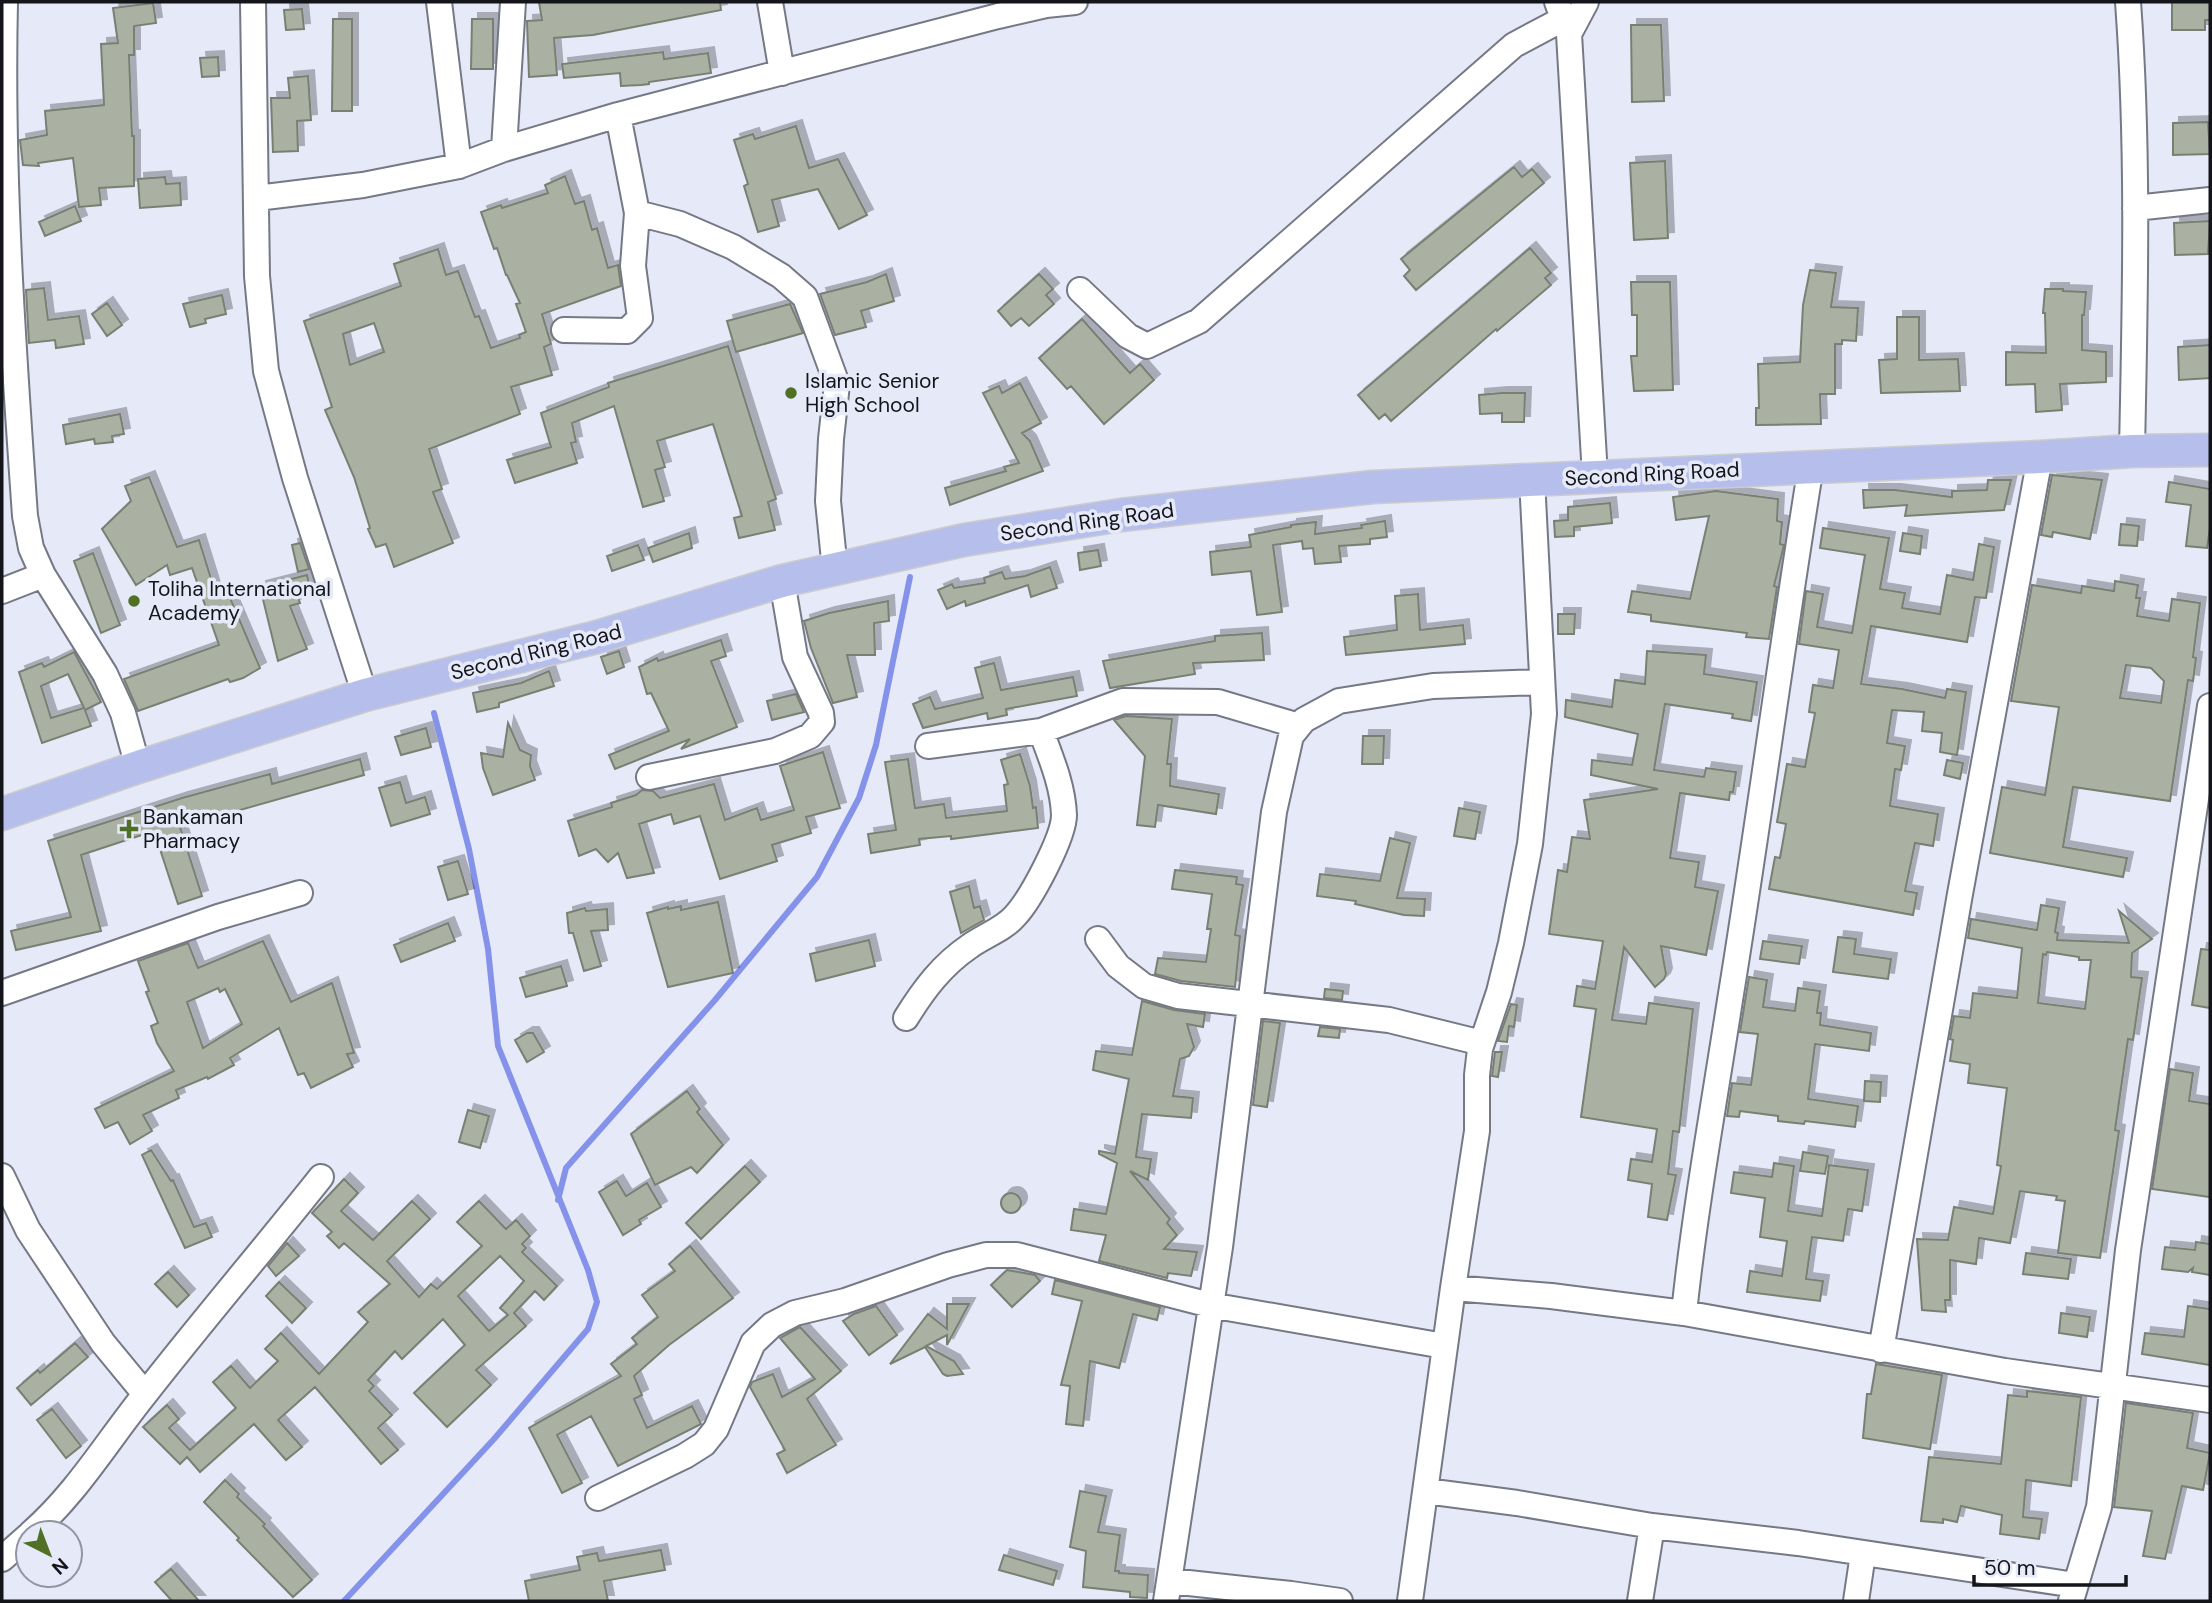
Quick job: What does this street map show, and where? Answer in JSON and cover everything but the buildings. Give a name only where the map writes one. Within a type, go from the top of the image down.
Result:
[{"type":"main road","name":"Second Ring Road","points":[[2,814],[138,767],[365,695],[597,638],[782,581],[964,540],[1121,515],[1373,487],[2132,451],[2210,450]]},
{"type":"street","points":[[5,2],[3,149],[25,516],[31,548],[43,575],[105,674],[123,713],[138,767]]},
{"type":"street","points":[[253,2],[257,276],[266,371],[295,478],[365,695]]},
{"type":"street","points":[[439,2],[459,166]]},
{"type":"street","points":[[504,149],[513,2]]},
{"type":"street","points":[[770,2],[782,73]]},
{"type":"street","points":[[257,198],[363,185],[459,166],[504,149],[618,115],[1010,13],[1075,2]]},
{"type":"street","points":[[1080,289],[1128,337],[1147,346],[1199,321],[1514,45],[1586,2]]},
{"type":"street","points":[[2128,2],[2133,71],[2135,208],[2132,451]]},
{"type":"street","points":[[1563,18],[1595,476]]},
{"type":"street","points":[[565,330],[627,331],[640,318],[633,266],[637,213],[618,115]]},
{"type":"street","points":[[2135,208],[2210,200]]},
{"type":"street","points":[[637,213],[680,224],[733,247],[781,276],[805,297],[837,384],[828,501],[835,570]]},
{"type":"street","points":[[1881,1350],[1960,894],[2040,457]]},
{"type":"street","points":[[1684,1313],[1711,1110],[1811,467]]},
{"type":"street","points":[[1410,1601],[1444,1346],[1477,1132],[1477,1075],[1482,1043],[1499,992],[1511,943],[1530,844],[1544,714],[1532,479]]},
{"type":"street","points":[[2,591],[43,575]]},
{"type":"street","points":[[649,777],[775,751],[810,736],[822,722],[821,713],[795,657],[782,581]]},
{"type":"street","points":[[1340,1601],[1291,1594],[1168,1591],[1220,1247],[1274,812],[1286,753],[1291,736],[1299,726],[1317,711],[1339,701],[1433,686],[1542,682]]},
{"type":"street","points":[[928,746],[1041,732],[1123,701],[1217,702],[1299,726]]},
{"type":"street","points":[[1426,1491],[1652,1526],[1798,1542],[2073,1593],[2099,1507],[2128,1250],[2210,706]]},
{"type":"street","points":[[906,1018],[924,989],[941,969],[968,947],[1014,918],[1034,890],[1055,845],[1064,817],[1057,775],[1041,732]]},
{"type":"street","points":[[2,993],[218,917],[300,893]]},
{"type":"street","points":[[1098,939],[1118,966],[1144,986],[1178,996],[1389,1020],[1482,1043]]},
{"type":"street","points":[[2,1176],[36,1240],[103,1343],[145,1394]]},
{"type":"street","points":[[48,1519],[321,1177]]},
{"type":"street","points":[[598,1497],[685,1457],[704,1444],[716,1429],[753,1343],[772,1325],[795,1313],[845,1301],[948,1265],[986,1255],[1017,1255],[1210,1306],[1444,1346]]},
{"type":"street","points":[[1453,1288],[1551,1296],[1684,1313],[1881,1350],[2210,1400]]},
{"type":"street","points":[[1640,1601],[1652,1526]]},
{"type":"street","points":[[1856,1601],[1863,1554]]},
{"type":"waterway","points":[[558,1200],[566,1168],[715,1000],[817,877],[859,798],[876,745],[910,577]]},
{"type":"waterway","points":[[344,1601],[494,1439],[588,1329],[597,1302],[588,1270],[498,1046],[488,949],[469,849],[434,713]]},
{"type":"place","name":"Islamic Senior High School","points":[[791,393]]},
{"type":"place","name":"Toliha International Academy","points":[[134,601]]},
{"type":"place","name":"Bankaman Pharmacy","points":[[129,829]]}]
